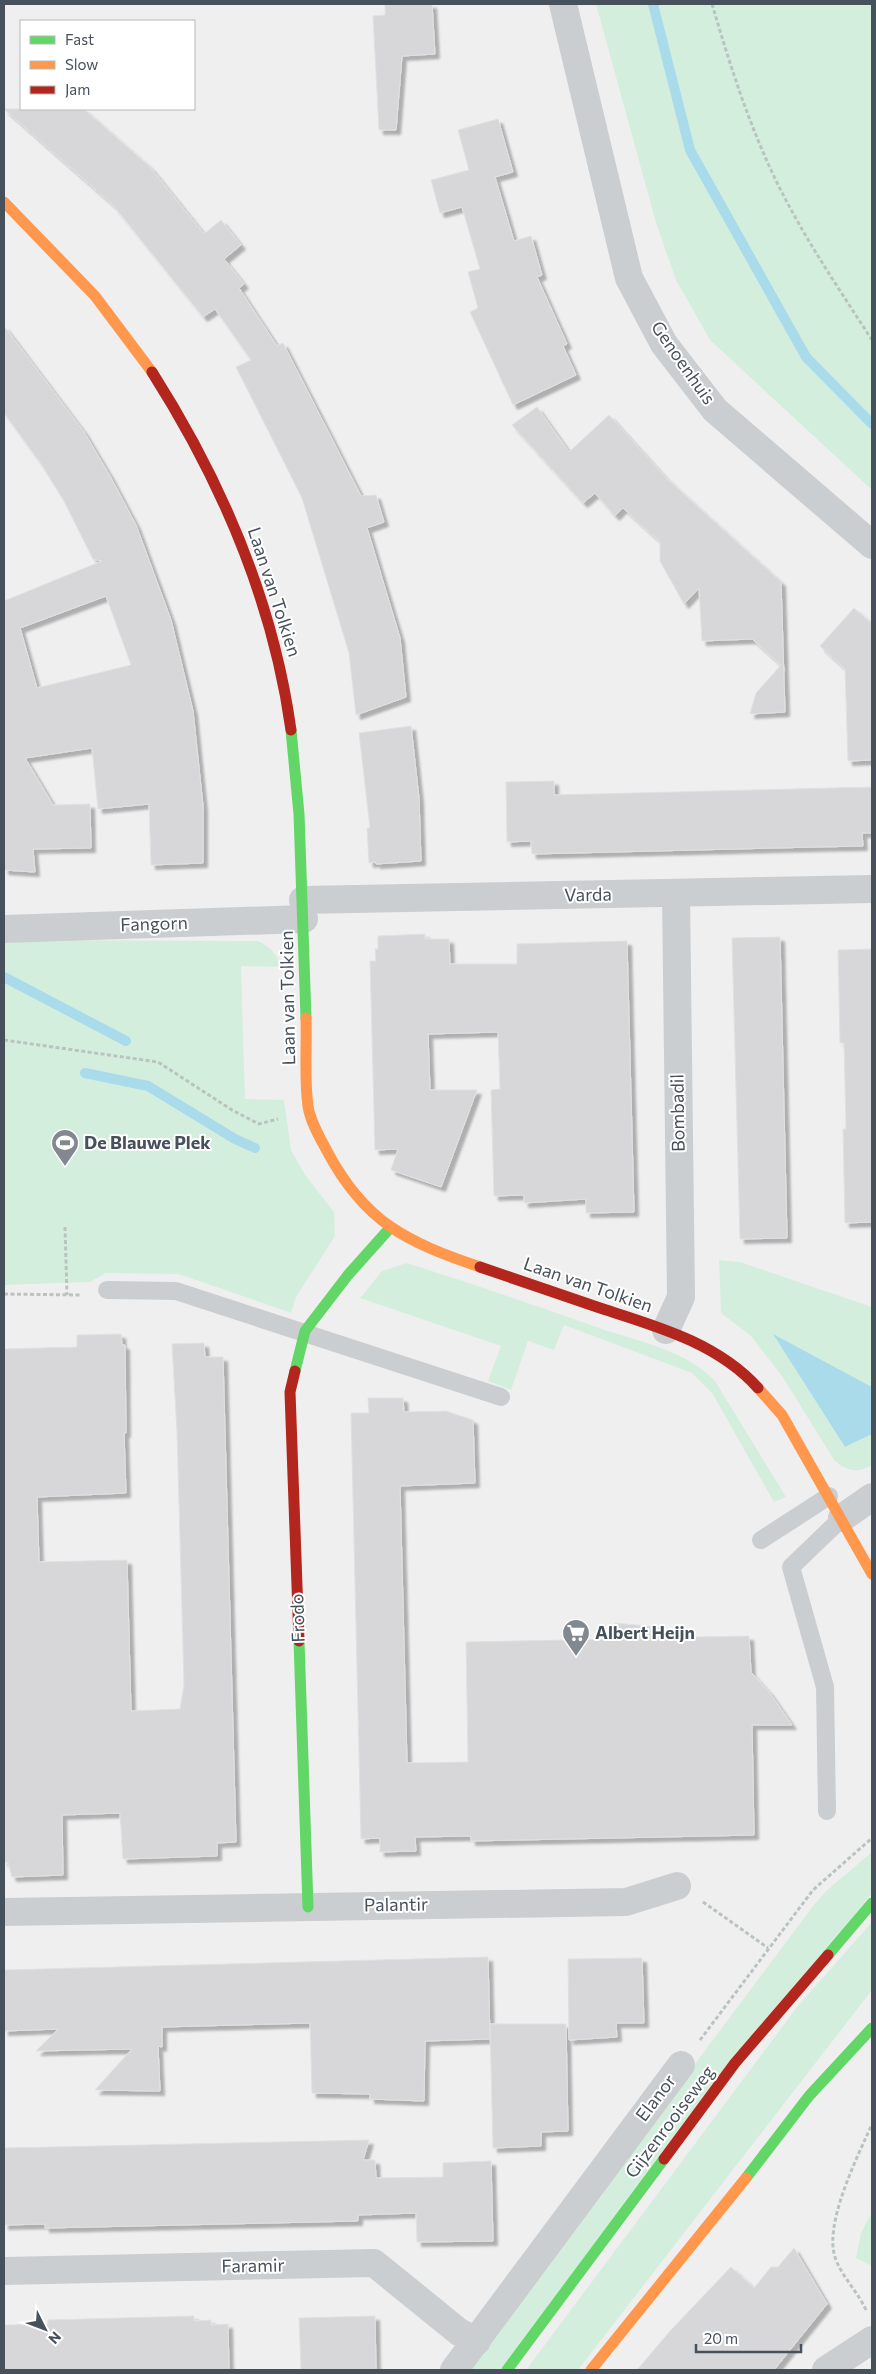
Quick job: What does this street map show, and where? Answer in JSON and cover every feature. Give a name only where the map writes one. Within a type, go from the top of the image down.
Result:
[{"type":"street","name":"Genoenhuis","points":[[563,4],[629,278],[664,344],[715,410],[872,544]]},
{"type":"street","name":"Laan van Tolkien","points":[[4,202],[49,246],[121,328],[163,387],[198,448],[226,503],[260,593],[277,652],[293,738],[303,909],[308,1107],[317,1135],[343,1178],[353,1191],[390,1228],[433,1250],[666,1330],[711,1350],[750,1379],[782,1415],[872,1574]]},
{"type":"street","name":"Varda","points":[[303,909],[676,893],[872,889]]},
{"type":"street","name":"Bombadil","points":[[666,1330],[681,1297],[676,893]]},
{"type":"street","name":"Fangorn","points":[[4,928],[303,909]]},
{"type":"street","name":"Frodo","points":[[308,1907],[290,1392],[305,1331],[348,1275],[390,1228]]},
{"type":"street","points":[[835,1507],[872,1497]]},
{"type":"street","name":"Palantir","points":[[4,1912],[626,1902],[677,1886]]},
{"type":"street","name":"Gijzenrooiseweg","points":[[508,2370],[736,2064],[872,1903]]},
{"type":"street","points":[[592,2370],[732,2197],[809,2096],[872,2028]]},
{"type":"street","name":"Elanor","points":[[454,2370],[680,2065]]},
{"type":"street","name":"Faramir","points":[[4,2270],[374,2263],[460,2332],[476,2340]]},
{"type":"street","points":[[826,2370],[870,2328]]},
{"type":"lane","points":[[107,1290],[176,1291],[305,1331],[500,1397]]},
{"type":"lane","points":[[761,1540],[835,1507]]},
{"type":"lane","points":[[827,1811],[825,1686],[791,1567],[835,1507]]},
{"type":"path","points":[[712,4],[756,135],[787,202],[827,272],[872,340]]},
{"type":"path","points":[[4,1040],[158,1062],[232,1110],[259,1124],[308,1107]]},
{"type":"path","points":[[65,1227],[67,1295]]},
{"type":"path","points":[[4,1294],[88,1295],[107,1290]]},
{"type":"path","name":"Elanor","points":[[680,2065],[812,1890],[872,1838]]},
{"type":"path","points":[[677,1886],[768,1948]]},
{"type":"path","points":[[870,2328],[862,2301],[836,2260],[833,2240],[842,2192],[872,2124]]},
{"type":"green space","points":[[596,4],[872,4],[872,490],[710,340],[676,280],[656,223]]},
{"type":"green space","points":[[4,940],[258,941],[275,954],[281,967],[241,966],[245,1099],[284,1100],[291,1150],[305,1175],[334,1212],[335,1236],[296,1297],[291,1313],[179,1274],[106,1273],[90,1282],[4,1285]]},
{"type":"green space","points":[[719,1260],[740,1262],[872,1307],[872,1387],[774,1335],[845,1447],[872,1434],[872,1465],[861,1470],[852,1470],[843,1467],[834,1460],[784,1379],[751,1336],[721,1313]]},
{"type":"green space","points":[[407,1263],[648,1343],[691,1362],[715,1381],[786,1497],[774,1502],[712,1393],[692,1373],[564,1325],[554,1350],[528,1341],[511,1390],[488,1381],[501,1346],[360,1298],[382,1271]]},
{"type":"green space","points":[[872,1852],[872,1893],[500,2370],[466,2370],[813,1906],[826,1891]]},
{"type":"green space","points":[[872,1922],[872,1990],[578,2370],[526,2370],[797,2007]]},
{"type":"green space","points":[[872,2212],[872,2266],[856,2258],[861,2233]]},
{"type":"water","points":[[773,1334],[872,1387],[872,1434],[845,1447]]},
{"type":"building","points":[[385,4],[432,4],[435,54],[402,56],[396,130],[379,130],[373,16],[385,15]]},
{"type":"building","points":[[4,109],[85,110],[150,167],[204,234],[221,220],[241,245],[224,259],[244,284],[239,288],[277,346],[283,343],[361,496],[376,495],[384,522],[367,528],[400,638],[406,697],[356,715],[349,653],[302,498],[236,367],[251,360],[215,309],[203,317],[113,205]]},
{"type":"building","points":[[498,119],[513,172],[495,177],[514,241],[531,236],[542,275],[537,277],[567,344],[563,346],[576,375],[513,405],[470,312],[478,308],[468,272],[480,269],[462,207],[440,213],[431,180],[469,170],[458,130]]},
{"type":"building","points":[[4,326],[84,432],[136,525],[171,620],[193,711],[203,806],[203,863],[151,865],[149,804],[98,809],[92,748],[25,758],[53,805],[90,804],[91,848],[33,849],[35,872],[4,870],[4,601],[102,561],[93,559],[64,501],[41,464],[4,413]],"holes":[[[106,596],[131,665],[37,688],[20,628]]]},
{"type":"building","points":[[537,407],[569,452],[609,415],[666,478],[781,582],[785,712],[750,714],[756,693],[781,665],[752,639],[702,641],[699,588],[684,604],[660,561],[660,542],[623,508],[615,516],[595,493],[583,503],[512,425]]},
{"type":"building","points":[[854,608],[872,624],[872,760],[848,761],[845,669],[820,646]]},
{"type":"building","points":[[411,726],[419,798],[421,861],[369,863],[367,828],[370,828],[359,733]]},
{"type":"building","points":[[554,781],[554,795],[872,787],[872,833],[862,833],[863,846],[532,854],[531,841],[507,842],[506,782]]},
{"type":"building","points":[[425,934],[425,939],[449,939],[450,964],[517,964],[517,944],[627,941],[634,1212],[586,1213],[586,1199],[524,1203],[524,1195],[494,1196],[491,1090],[500,1089],[498,1032],[428,1034],[430,1090],[477,1090],[441,1187],[391,1170],[398,1149],[375,1150],[370,961],[376,961],[375,949],[378,949],[378,936]]},
{"type":"building","points":[[780,937],[787,1238],[740,1239],[732,938]]},
{"type":"building","points":[[872,949],[872,1222],[845,1223],[843,1129],[846,1129],[844,1043],[840,1043],[838,950]]},
{"type":"building","points":[[121,1334],[122,1345],[125,1345],[126,1433],[124,1433],[126,1493],[37,1497],[39,1562],[127,1560],[131,1711],[180,1709],[184,1685],[177,1432],[172,1344],[204,1343],[205,1357],[223,1357],[236,1842],[217,1843],[217,1856],[123,1859],[120,1813],[62,1815],[63,1875],[12,1877],[8,1862],[4,1862],[4,1349],[77,1347],[77,1335]]},
{"type":"building","points":[[368,1398],[403,1398],[404,1412],[446,1411],[473,1420],[475,1483],[400,1486],[407,1763],[468,1762],[466,1642],[615,1639],[615,1623],[657,1627],[695,1637],[749,1636],[751,1672],[769,1692],[792,1725],[752,1725],[754,1835],[471,1841],[471,1836],[415,1837],[416,1851],[380,1852],[380,1838],[361,1839],[351,1413],[369,1413]]},
{"type":"building","points":[[488,1957],[490,2039],[425,2041],[424,2101],[370,2099],[370,2094],[312,2093],[310,2023],[162,2027],[162,2047],[158,2046],[160,2091],[95,2090],[132,2049],[36,2051],[58,2029],[4,2031],[4,1970]]},
{"type":"building","points":[[642,1958],[644,2023],[616,2023],[617,2037],[569,2040],[568,1959]]},
{"type":"building","points":[[490,2024],[566,2024],[568,2131],[541,2132],[541,2146],[493,2148]]},
{"type":"building","points":[[369,2140],[363,2160],[375,2160],[376,2178],[443,2177],[443,2163],[491,2161],[493,2241],[417,2242],[416,2213],[358,2215],[358,2221],[45,2228],[45,2224],[4,2225],[4,2148]]},
{"type":"building","points":[[794,2248],[827,2304],[774,2370],[637,2370],[670,2331],[731,2267],[754,2288],[771,2267],[778,2267]]},
{"type":"building","points":[[194,2316],[194,2321],[211,2320],[211,2325],[228,2324],[229,2370],[4,2370],[4,2325],[48,2324],[48,2320]]},
{"type":"building","points":[[375,2316],[376,2370],[301,2370],[299,2318]]},
{"type":"waterway","points":[[653,4],[690,150],[806,357],[872,424]]},
{"type":"waterway","points":[[4,977],[126,1041]]},
{"type":"waterway","points":[[85,1073],[148,1086],[235,1139],[255,1148]]},
{"type":"traffic: fast","points":[[291,730],[299,814],[306,1018]]},
{"type":"traffic: fast","points":[[295,1371],[305,1331],[348,1275],[390,1228]]},
{"type":"traffic: fast","points":[[299,1641],[308,1907]]},
{"type":"traffic: fast","points":[[828,1955],[872,1903]]},
{"type":"traffic: fast","points":[[746,2178],[809,2096],[872,2028]]},
{"type":"traffic: fast","points":[[507,2370],[664,2159]]},
{"type":"traffic: slow","points":[[4,202],[95,296],[152,372]]},
{"type":"traffic: slow","points":[[306,1018],[306,1085],[309,1112],[318,1135],[341,1176],[373,1213],[390,1227],[431,1248],[480,1267]]},
{"type":"traffic: slow","points":[[758,1388],[782,1415],[872,1574]]},
{"type":"traffic: slow","points":[[591,2370],[746,2178]]},
{"type":"traffic: jam","points":[[152,372],[201,456],[241,544],[258,589],[272,635],[283,682],[291,730]]},
{"type":"traffic: jam","points":[[480,1267],[664,1329],[685,1338],[724,1359],[742,1372],[758,1388]]},
{"type":"traffic: jam","points":[[295,1371],[290,1392],[299,1641]]},
{"type":"traffic: jam","points":[[664,2159],[735,2063],[828,1955]]},
{"type":"place","name":"De Blauwe Plek","points":[[65,1167]]},
{"type":"place","name":"Albert Heijn","points":[[576,1657]]}]
